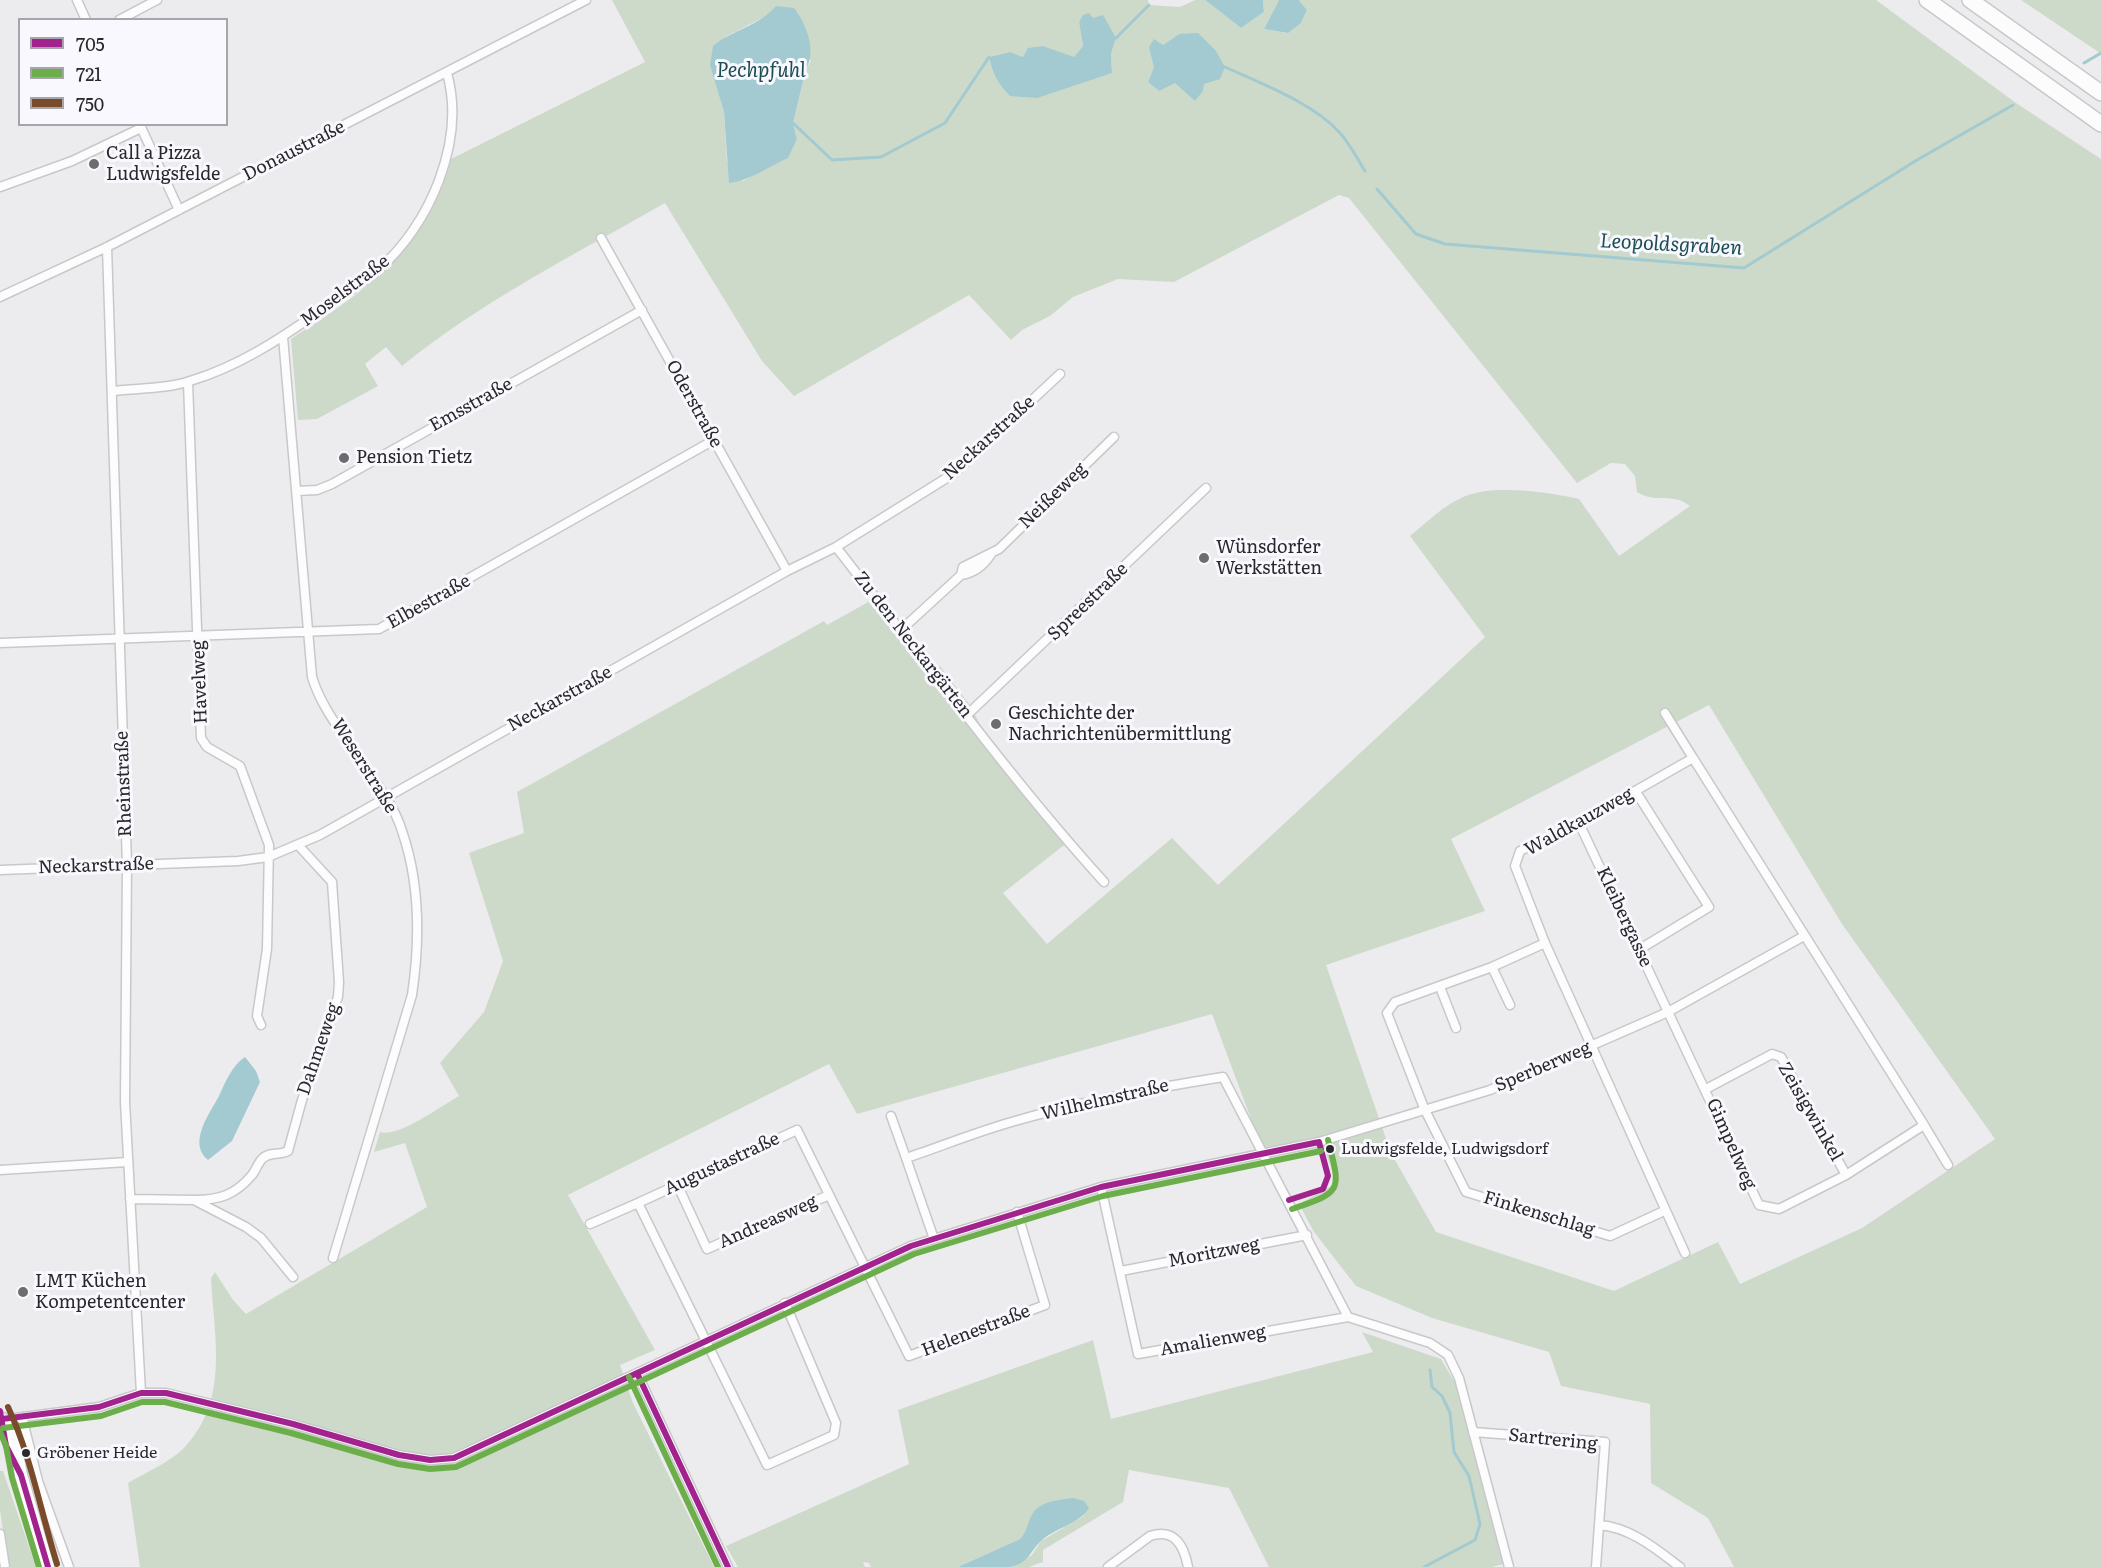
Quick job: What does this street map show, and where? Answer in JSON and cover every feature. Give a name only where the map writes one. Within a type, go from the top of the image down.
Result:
[{"type":"highway","points":[[1928,0],[2101,124]]},
{"type":"highway","points":[[1970,0],[2101,93]]},
{"type":"main road","points":[[1,1417],[6,1446],[21,1475],[48,1567]]},
{"type":"street","points":[[77,0],[85,18]]},
{"type":"street","points":[[123,18],[157,0]]},
{"type":"street","name":"Donaustraße","points":[[0,297],[107,247],[586,0]]},
{"type":"street","name":"Moselstraße","points":[[114,391],[188,382],[230,366],[283,337],[378,270],[402,244],[419,219],[446,160],[453,93],[447,73]]},
{"type":"street","points":[[0,187],[72,161],[140,126],[179,210]]},
{"type":"street","name":"Oderstraße","points":[[601,238],[787,571]]},
{"type":"street","name":"Rheinstraße","points":[[107,247],[114,391],[127,866],[125,1102],[141,1393]]},
{"type":"street","name":"Emsstraße","points":[[297,491],[317,490],[332,484],[642,310]]},
{"type":"street","name":"Weserstraße","points":[[283,337],[307,633],[316,689],[387,798],[402,830],[412,866],[418,950],[409,1006],[333,1258]]},
{"type":"street","name":"Neckarstraße","points":[[0,870],[238,861],[268,856],[298,845],[387,798],[787,571],[836,547],[953,474],[1060,374]]},
{"type":"street","name":"Havelweg","points":[[188,382],[201,738],[207,747],[240,766],[269,845],[267,949],[257,1016],[261,1026]]},
{"type":"street","name":"Neißeweg","points":[[901,630],[961,575],[963,567],[991,554],[1114,437]]},
{"type":"street","name":"Elbestraße","points":[[0,643],[379,629],[714,440]]},
{"type":"street","name":"Spreestraße","points":[[968,714],[1206,488]]},
{"type":"street","name":"Zu den Neckargärten","points":[[836,547],[1068,842],[1104,882]]},
{"type":"street","points":[[1665,713],[1948,1165]]},
{"type":"street","name":"Waldkauzweg","points":[[1593,1045],[1545,943],[1515,866],[1520,851],[1579,823],[1693,758]]},
{"type":"street","points":[[1636,792],[1709,907],[1640,950]]},
{"type":"street","name":"Kleibergasse","points":[[1579,823],[1668,1012]]},
{"type":"street","name":"Dahmeweg","points":[[195,1200],[228,1196],[253,1174],[261,1159],[269,1154],[283,1154],[288,1151],[302,1100],[338,997],[332,882],[298,845]]},
{"type":"street","name":"Sperberweg","points":[[141,1393],[166,1393],[188,1397],[399,1455],[430,1460],[454,1458],[706,1339],[933,1239],[1101,1187],[1319,1142],[1424,1108],[1491,1090],[1668,1012],[1804,936]]},
{"type":"street","points":[[1456,1028],[1440,987],[1545,943]]},
{"type":"street","points":[[1492,967],[1510,1005]]},
{"type":"street","name":"Finkenschlag","points":[[1440,987],[1395,1002],[1387,1013],[1424,1108],[1466,1192],[1610,1236],[1664,1211]]},
{"type":"street","name":"Gimpelweg","points":[[1668,1012],[1707,1089],[1759,1205],[1779,1209],[1846,1175],[1924,1125]]},
{"type":"street","points":[[1593,1045],[1664,1211],[1685,1253]]},
{"type":"street","name":"Zeisigwinkel","points":[[1707,1089],[1772,1054],[1781,1057],[1846,1175]]},
{"type":"street","name":"Wilhelmstraße","points":[[906,1158],[1013,1121],[1143,1089],[1223,1077],[1264,1154]]},
{"type":"street","points":[[891,1116],[933,1239]]},
{"type":"street","name":"Augustastraße","points":[[590,1224],[797,1130],[866,1267]]},
{"type":"street","points":[[1264,1154],[1348,1317],[1430,1343],[1448,1355],[1459,1378],[1509,1567]]},
{"type":"street","points":[[0,1170],[127,1162]]},
{"type":"street","name":"Andreasweg","points":[[677,1184],[707,1249],[829,1195]]},
{"type":"street","name":"Amalienweg","points":[[1101,1187],[1138,1354],[1348,1317]]},
{"type":"street","points":[[130,1199],[195,1200],[246,1227],[261,1238],[293,1277]]},
{"type":"street","points":[[638,1203],[767,1465],[834,1435],[836,1423],[785,1303]]},
{"type":"street","name":"Helenestraße","points":[[866,1267],[909,1356],[1045,1305],[1017,1212]]},
{"type":"street","name":"Moritzweg","points":[[1121,1271],[1307,1235]]},
{"type":"street","points":[[637,1373],[728,1567]]},
{"type":"street","points":[[1,1417],[22,1417],[99,1407],[141,1393]]},
{"type":"street","points":[[22,1417],[38,1481],[69,1567]]},
{"type":"street","name":"Sartrering","points":[[1473,1432],[1605,1442],[1599,1526]]},
{"type":"street","points":[[1596,1567],[1599,1526],[1611,1526],[1636,1536],[1680,1567]]},
{"type":"street","points":[[1108,1567],[1150,1536],[1158,1533],[1173,1536],[1180,1541],[1188,1567]]},
{"type":"street","points":[[0,1534],[5,1567]]},
{"type":"green space","points":[[612,0],[1148,0],[1149,5],[1180,7],[1195,0],[1205,0],[1241,28],[1264,12],[1263,0],[1279,0],[1264,29],[1287,33],[1301,23],[1307,10],[1299,0],[1876,0],[2016,103],[2101,159],[2101,1567],[1734,1567],[1708,1518],[1651,1483],[1650,1404],[1561,1386],[1549,1352],[1432,1318],[1356,1286],[1314,1232],[1299,1204],[1336,1183],[1321,1138],[1264,1154],[1212,1014],[857,1114],[829,1064],[568,1195],[655,1350],[620,1365],[633,1403],[714,1567],[140,1567],[128,1483],[183,1449],[198,1430],[208,1410],[216,1368],[211,1278],[215,1272],[233,1300],[246,1314],[427,1207],[405,1143],[374,1152],[380,1132],[388,1133],[408,1126],[459,1096],[440,1063],[484,1012],[503,961],[469,853],[524,833],[517,792],[824,621],[827,625],[870,601],[928,675],[940,666],[969,704],[999,759],[1068,842],[1003,893],[1047,944],[1172,838],[1218,885],[1485,637],[1410,536],[1449,505],[1476,493],[1505,490],[1521,490],[1579,499],[1619,556],[1690,506],[1677,500],[1650,497],[1637,492],[1635,476],[1625,464],[1611,463],[1577,483],[1349,198],[1339,195],[1174,282],[1118,279],[1073,297],[1050,316],[1022,330],[1011,340],[969,295],[794,396],[762,361],[665,203],[497,299],[464,320],[402,366],[386,347],[365,364],[378,386],[317,419],[298,420],[291,339],[369,285],[409,244],[426,219],[440,191],[451,159],[645,62]],"holes":[[[770,14],[811,61],[806,69],[793,123],[797,139],[787,158],[760,170],[743,181],[727,161],[724,112],[714,76],[725,37]],[[1096,18],[1116,38],[1111,54],[1112,73],[1077,83],[989,57],[1010,52],[1023,57],[1043,46],[1074,58],[1083,46],[1079,21]],[[1179,34],[1159,91],[1148,82],[1163,45]],[[1709,705],[1842,924],[1995,1139],[1862,1228],[1740,1284],[1718,1242],[1614,1291],[1436,1232],[1391,1153],[1326,965],[1485,911],[1451,839]]]},
{"type":"green space","points":[[2021,0],[2101,0],[2101,54],[2097,51]]},
{"type":"green space","points":[[1362,1332],[1441,1359],[1457,1386],[1492,1521],[1496,1520],[1507,1563],[1492,1567],[1269,1567],[1229,1488],[1129,1470],[1123,1502],[1043,1550],[1043,1562],[1029,1567],[1010,1567],[1032,1555],[1041,1541],[1085,1515],[1025,1534],[1020,1539],[958,1567],[871,1567],[869,1563],[863,1562],[865,1567],[738,1567],[726,1546],[909,1464],[898,1410],[1093,1340],[1111,1419],[1373,1352]]},
{"type":"green space","points":[[0,1471],[3,1471],[36,1567],[8,1567],[0,1510]]},
{"type":"water","points":[[1205,0],[1263,0],[1264,12],[1241,28]]},
{"type":"water","points":[[1279,0],[1299,0],[1307,10],[1301,23],[1288,33],[1264,29]]},
{"type":"water","name":"Pechpfuhl","points":[[776,6],[794,8],[809,37],[809,62],[793,123],[797,139],[788,158],[751,177],[729,183],[724,112],[710,65],[713,46],[762,18]]},
{"type":"water","points":[[1089,13],[1093,18],[1103,15],[1116,38],[1111,54],[1112,73],[1037,98],[1010,96],[996,78],[989,57],[1010,52],[1023,57],[1028,48],[1043,46],[1074,57],[1083,46],[1079,22],[1083,15]]},
{"type":"water","points":[[1198,33],[1216,51],[1225,67],[1220,79],[1204,84],[1203,91],[1195,101],[1175,83],[1159,91],[1148,82],[1154,67],[1149,47],[1154,39],[1163,45],[1179,34]]},
{"type":"water","points":[[245,1057],[256,1071],[260,1082],[232,1141],[208,1160],[202,1153],[200,1145],[202,1128],[229,1075]]},
{"type":"water","points":[[1073,1498],[1084,1501],[1089,1508],[1079,1519],[1046,1537],[1028,1558],[1015,1566],[958,1567],[1020,1539],[1033,1513],[1041,1506]]},
{"type":"waterway","points":[[1116,38],[1149,5]]},
{"type":"waterway","points":[[2084,63],[2101,53]]},
{"type":"waterway","points":[[793,123],[832,160],[881,157],[945,123],[989,57]]},
{"type":"waterway","name":"Leopoldsgraben","points":[[1225,67],[1315,112],[1343,136],[1365,171]]},
{"type":"waterway","name":"Leopoldsgraben","points":[[1377,189],[1416,234],[1445,244],[1744,268],[1917,160],[2013,105]]},
{"type":"waterway","points":[[1424,1567],[1475,1540],[1480,1524],[1469,1476],[1454,1452],[1450,1413],[1442,1396],[1432,1387],[1430,1370]]},
{"type":"transit line","name":"721","points":[[1292,1209],[1321,1198],[1334,1187],[1335,1170],[1328,1140]]},
{"type":"transit line","name":"705","points":[[1289,1200],[1323,1189],[1328,1176],[1319,1142]]},
{"type":"transit line","name":"705","points":[[2,1419],[99,1407],[141,1393],[166,1393],[293,1424],[399,1455],[430,1460],[454,1458],[911,1246],[1101,1187],[1319,1142]]},
{"type":"transit line","name":"721","points":[[3,1428],[101,1416],[142,1402],[165,1402],[291,1433],[398,1464],[430,1469],[456,1467],[914,1254],[1103,1196],[1321,1151]]},
{"type":"transit line","name":"705","points":[[637,1373],[728,1567]]},
{"type":"transit line","name":"721","points":[[629,1377],[718,1567]]},
{"type":"transit line","name":"750","points":[[8,1407],[29,1465],[57,1564]]},
{"type":"transit line","name":"705","points":[[0,1411],[6,1446],[21,1475],[48,1567]]},
{"type":"transit line","name":"721","points":[[0,1432],[6,1446],[12,1478],[39,1567]]},
{"type":"place","name":"Call a Pizza Ludwigsfelde","points":[[94,164]]},
{"type":"place","name":"Pension Tietz","points":[[344,458]]},
{"type":"place","name":"Wünsdorfer Werkstätten","points":[[1204,558]]},
{"type":"place","name":"Geschichte der Nachrichtenübermittlung","points":[[996,724]]},
{"type":"place","name":"Ludwigsfelde, Ludwigsdorf","points":[[1330,1149]]},
{"type":"place","name":"LMT Küchen Kompetentcenter","points":[[23,1292]]},
{"type":"place","name":"Gröbener Heide","points":[[26,1453]]}]
